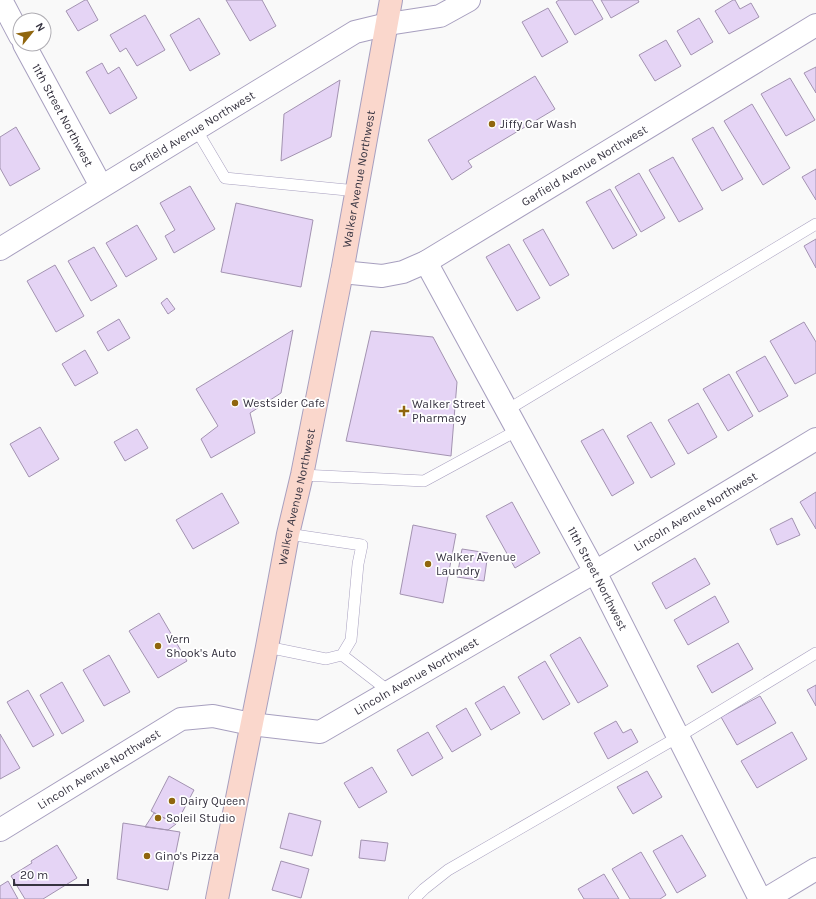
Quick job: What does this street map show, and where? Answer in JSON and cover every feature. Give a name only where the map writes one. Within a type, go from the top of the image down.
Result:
[{"type":"main road","name":"Walker Avenue Northwest","points":[[217,899],[288,534],[302,475],[342,272],[388,24],[391,0]]},
{"type":"street","points":[[0,0],[12,22]]},
{"type":"street","name":"Garfield Avenue Northwest","points":[[0,249],[355,32],[388,24],[440,16],[469,0]]},
{"type":"street","name":"Garfield Avenue Northwest","points":[[342,272],[382,276],[403,272],[426,262],[816,25]]},
{"type":"street","name":"11th Street Northwest","points":[[28,52],[101,186]]},
{"type":"street","name":"11th Street Northwest","points":[[426,262],[595,572],[760,899]]},
{"type":"street","name":"Lincoln Avenue Northwest","points":[[0,830],[181,719],[213,716],[251,724],[320,732],[595,572],[816,439]]},
{"type":"street","points":[[766,899],[816,869]]},
{"type":"lane","points":[[196,129],[225,178],[357,191]]},
{"type":"lane","points":[[507,410],[816,224]]},
{"type":"lane","points":[[302,475],[424,481],[518,430]]},
{"type":"lane","points":[[267,647],[326,659],[342,655],[351,640],[358,564],[362,545],[288,534]]},
{"type":"lane","points":[[414,899],[448,870],[678,737],[816,653]]},
{"type":"lane","points":[[342,655],[390,692]]},
{"type":"building","points":[[87,0],[98,20],[78,31],[66,11]]},
{"type":"building","points":[[226,0],[262,0],[276,26],[250,41]]},
{"type":"building","points":[[559,0],[592,0],[603,19],[575,35],[556,2]]},
{"type":"building","points":[[601,0],[638,0],[639,2],[611,18]]},
{"type":"building","points":[[735,0],[740,9],[751,3],[759,17],[729,34],[715,11]]},
{"type":"building","points":[[548,8],[568,42],[542,57],[522,22]]},
{"type":"building","points":[[145,15],[165,50],[137,66],[126,48],[120,52],[110,35]]},
{"type":"building","points":[[199,18],[220,54],[190,71],[170,35]]},
{"type":"building","points":[[699,18],[713,42],[691,55],[677,31]]},
{"type":"building","points":[[666,40],[681,66],[655,81],[639,55]]},
{"type":"building","points":[[102,63],[108,74],[119,67],[137,98],[110,114],[86,72]]},
{"type":"building","points":[[816,67],[816,93],[804,73]]},
{"type":"building","name":"Jiffy Car Wash","points":[[535,76],[555,109],[468,161],[472,167],[452,180],[428,140]]},
{"type":"building","points":[[790,78],[815,120],[786,136],[761,94]]},
{"type":"building","points":[[340,80],[331,137],[281,161],[284,114]]},
{"type":"building","points":[[752,104],[790,168],[763,185],[724,121]]},
{"type":"building","points":[[16,127],[40,169],[10,186],[0,168],[0,137]]},
{"type":"building","points":[[713,127],[743,179],[722,191],[692,139]]},
{"type":"building","points":[[673,157],[703,209],[679,222],[649,170]]},
{"type":"building","points":[[816,169],[816,200],[802,177]]},
{"type":"building","points":[[639,173],[665,218],[641,232],[615,187]]},
{"type":"building","points":[[190,186],[215,229],[174,253],[165,236],[175,230],[160,203]]},
{"type":"building","points":[[610,189],[637,235],[613,249],[586,202]]},
{"type":"building","points":[[236,203],[313,220],[301,287],[221,272]]},
{"type":"building","points":[[137,225],[157,259],[126,277],[106,243]]},
{"type":"building","points":[[543,229],[569,275],[550,286],[523,240]]},
{"type":"building","points":[[816,239],[816,268],[804,246]]},
{"type":"building","points":[[509,244],[540,298],[517,311],[486,257]]},
{"type":"building","points":[[94,247],[117,286],[91,301],[68,261]]},
{"type":"building","points":[[55,265],[84,316],[56,332],[27,281]]},
{"type":"building","points":[[167,298],[175,309],[168,314],[161,303]]},
{"type":"building","points":[[119,319],[130,338],[108,351],[97,332]]},
{"type":"building","points":[[804,322],[816,342],[816,373],[795,384],[770,341]]},
{"type":"building","name":"Westsider Cafe","points":[[293,330],[281,393],[250,413],[255,433],[211,458],[201,439],[218,426],[196,389]]},
{"type":"building","name":"Walker Street Pharmacy","points":[[371,331],[433,337],[457,382],[451,456],[346,441]]},
{"type":"building","points":[[85,350],[98,373],[75,386],[62,364]]},
{"type":"building","points":[[765,356],[788,396],[759,412],[736,372]]},
{"type":"building","points":[[729,374],[753,416],[728,431],[703,389]]},
{"type":"building","points":[[698,403],[717,437],[688,454],[668,420]]},
{"type":"building","points":[[651,422],[675,464],[651,478],[627,436]]},
{"type":"building","points":[[40,427],[59,459],[29,477],[10,444]]},
{"type":"building","points":[[137,429],[148,448],[125,461],[114,442]]},
{"type":"building","points":[[603,429],[634,483],[612,496],[581,441]]},
{"type":"building","points":[[816,492],[816,529],[800,502]]},
{"type":"building","points":[[222,493],[239,523],[193,549],[176,520]]},
{"type":"building","points":[[512,502],[540,553],[515,568],[486,516]]},
{"type":"building","points":[[792,518],[800,535],[777,545],[770,529]]},
{"type":"building","name":"Walker Avenue Laundry","points":[[413,525],[456,534],[443,603],[400,594]]},
{"type":"building","points":[[462,549],[488,553],[484,581],[457,577]]},
{"type":"building","points":[[695,558],[710,584],[666,609],[652,583]]},
{"type":"building","points":[[715,596],[729,622],[688,645],[674,620]]},
{"type":"building","name":"Vern Shook's Auto","points":[[159,613],[187,661],[158,678],[129,631]]},
{"type":"building","points":[[580,637],[608,686],[578,703],[550,655]]},
{"type":"building","points":[[738,643],[753,669],[712,693],[697,666]]},
{"type":"building","points":[[109,655],[130,692],[104,706],[83,670]]},
{"type":"building","points":[[545,661],[570,704],[543,720],[518,677]]},
{"type":"building","points":[[62,682],[84,721],[62,734],[40,695]]},
{"type":"building","points":[[816,685],[816,706],[807,690]]},
{"type":"building","points":[[504,686],[520,713],[491,730],[475,703]]},
{"type":"building","points":[[28,690],[54,735],[33,747],[7,702]]},
{"type":"building","points":[[760,696],[776,723],[737,745],[721,717]]},
{"type":"building","points":[[466,708],[481,735],[452,752],[436,726]]},
{"type":"building","points":[[616,721],[623,733],[631,729],[638,742],[608,759],[594,733]]},
{"type":"building","points":[[428,732],[443,758],[412,776],[397,750]]},
{"type":"building","points":[[792,732],[807,759],[757,788],[741,761]]},
{"type":"building","points":[[0,734],[20,768],[0,779]]},
{"type":"building","points":[[372,767],[387,792],[359,808],[344,783]]},
{"type":"building","points":[[647,771],[662,797],[633,814],[617,787]]},
{"type":"building","name":"Dairy Queen","points":[[169,776],[194,790],[176,824],[151,811]]},
{"type":"building","name":"Soleil Studio","points":[[154,813],[176,824],[168,830],[145,827]]},
{"type":"building","points":[[289,813],[321,821],[312,856],[280,848]]},
{"type":"building","name":"Gino's Pizza","points":[[123,823],[180,832],[168,890],[117,879]]},
{"type":"building","points":[[682,835],[706,876],[677,893],[653,851]]},
{"type":"building","points":[[361,840],[388,843],[385,861],[359,858]]},
{"type":"building","points":[[57,845],[77,878],[43,899],[25,899],[11,876],[32,863],[31,861]]},
{"type":"building","points":[[641,852],[666,895],[660,899],[630,899],[612,869]]},
{"type":"building","points":[[281,861],[309,869],[301,898],[272,890]]},
{"type":"building","points":[[604,874],[619,899],[584,899],[578,889]]},
{"type":"building","points":[[8,881],[18,899],[0,899],[0,886]]},
{"type":"place","name":"Jiffy Car Wash","points":[[492,124]]},
{"type":"place","name":"Westsider Cafe","points":[[235,403]]},
{"type":"place","name":"Walker Street Pharmacy","points":[[404,411]]},
{"type":"place","name":"Walker Avenue Laundry","points":[[428,564]]},
{"type":"place","name":"Vern Shook's Auto","points":[[158,646]]},
{"type":"place","name":"Dairy Queen","points":[[172,801]]},
{"type":"place","name":"Soleil Studio","points":[[158,818]]},
{"type":"place","name":"Gino's Pizza","points":[[147,856]]}]
